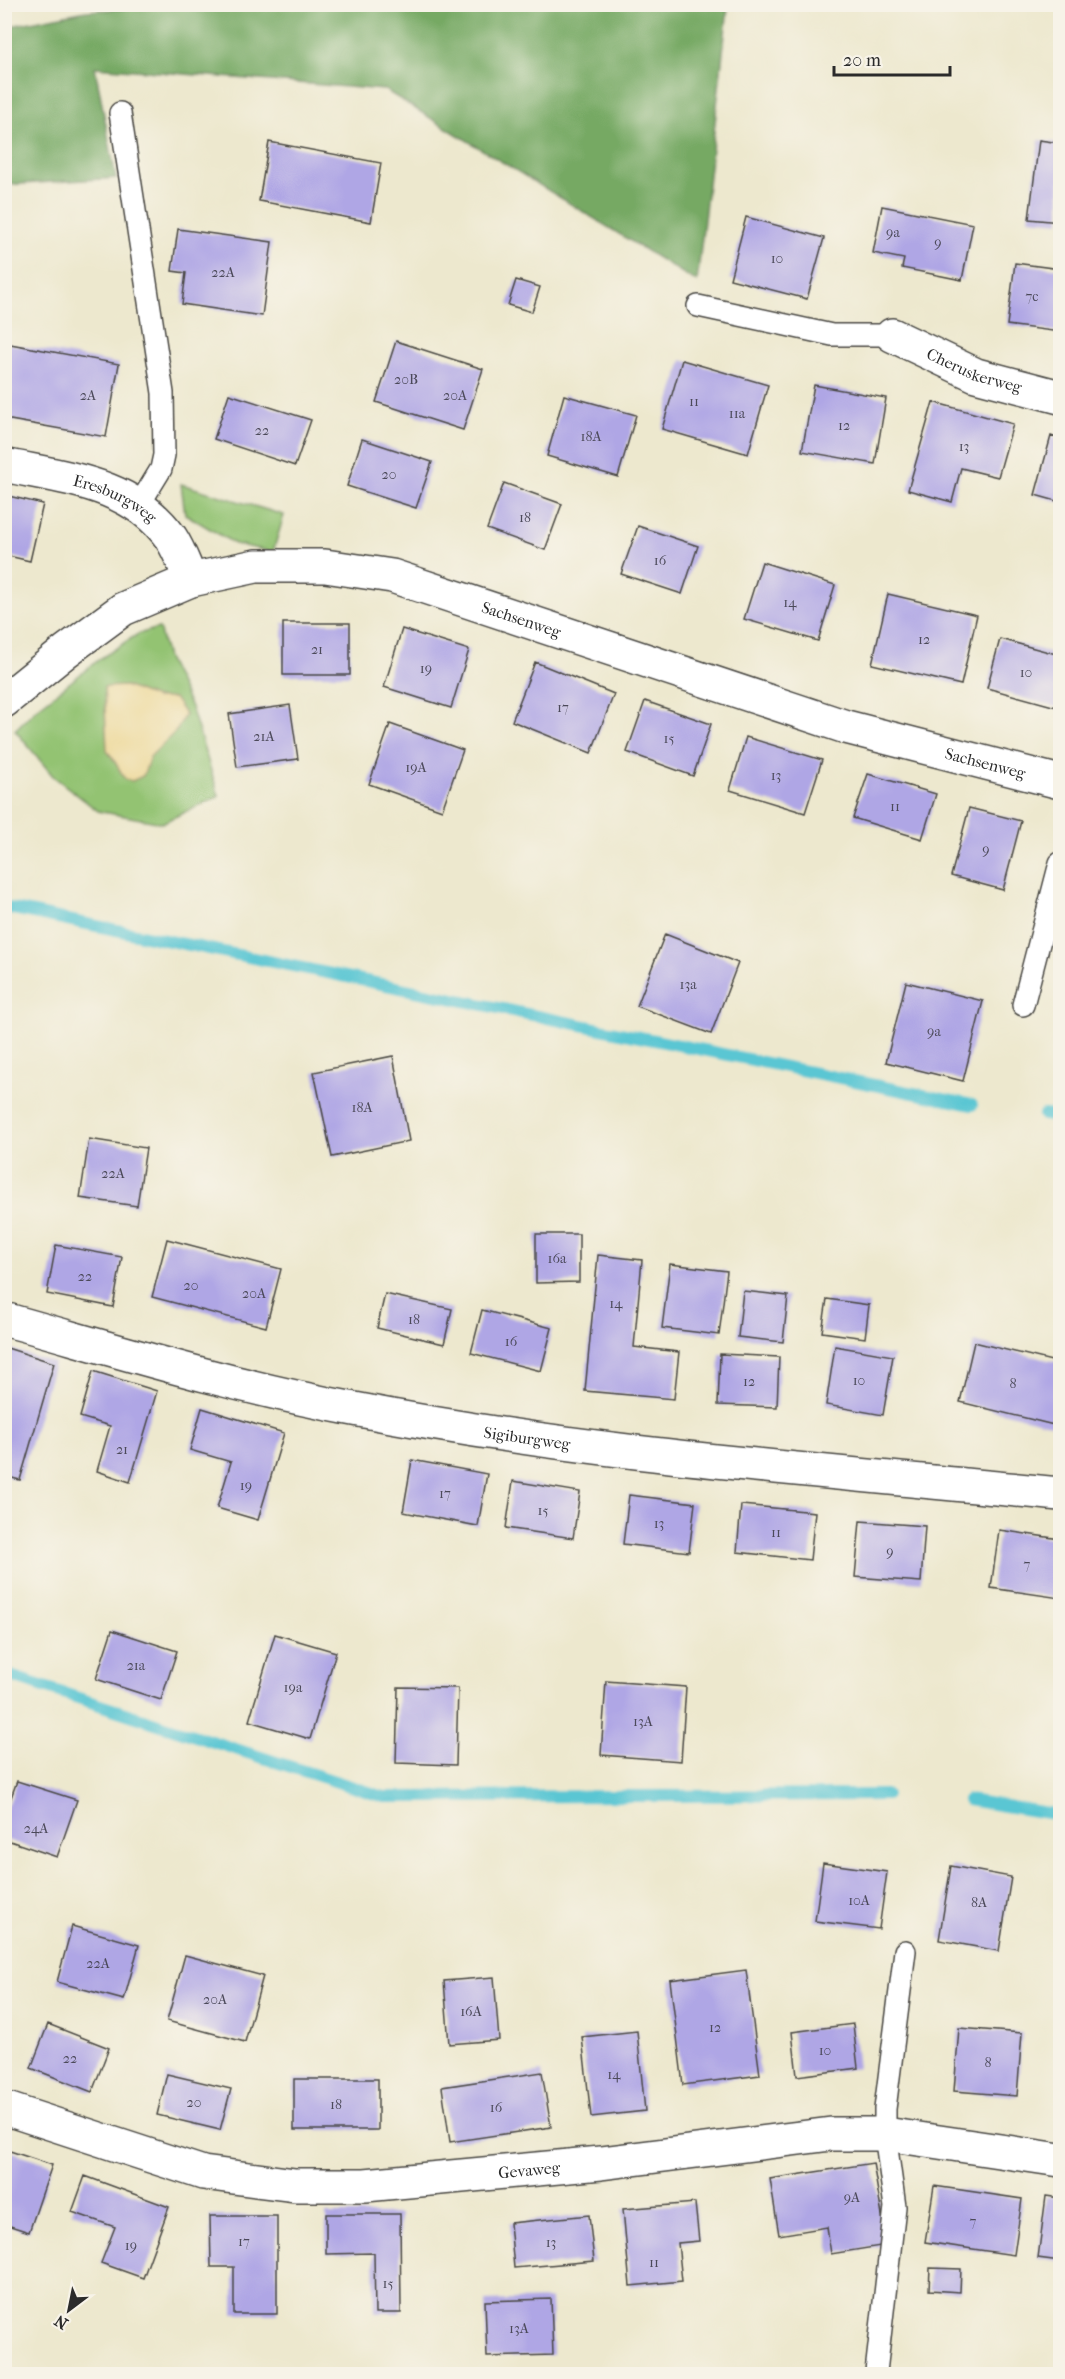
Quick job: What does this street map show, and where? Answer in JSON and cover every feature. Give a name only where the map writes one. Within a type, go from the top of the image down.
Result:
[{"type":"street","name":"Cheruskerweg","points":[[892,335],[976,375],[1060,397]]},
{"type":"street","name":"Eresburgweg","points":[[4,465],[92,484],[118,493],[139,505],[171,538],[191,580]]},
{"type":"street","name":"Sachsenweg","points":[[4,701],[123,609],[191,580],[256,566],[325,566],[392,576],[846,727],[1060,782]]},
{"type":"street","name":"Sigiburgweg","points":[[4,1319],[190,1372],[360,1410],[550,1441],[723,1461],[1060,1494]]},
{"type":"street","name":"Gevaweg","points":[[4,2108],[203,2174],[295,2185],[366,2185],[601,2163],[831,2134],[885,2134],[1060,2160]]},
{"type":"lane","points":[[120,113],[163,393],[164,455],[161,469],[139,505]]},
{"type":"lane","points":[[698,306],[832,335],[892,335]]},
{"type":"lane","points":[[1023,1005],[1060,863]]},
{"type":"lane","points":[[876,2372],[895,2207],[885,2134],[885,2109],[905,1951]]},
{"type":"green space","points":[[662,4],[728,8],[697,282],[385,90],[95,67],[116,178],[5,185],[5,27],[86,11],[179,5]]},
{"type":"green space","points":[[181,484],[284,515],[273,552],[235,544],[185,514]]},
{"type":"green space","points":[[159,628],[167,658],[191,707],[219,796],[162,823],[98,811],[53,776],[15,730],[36,709],[101,658],[138,634]]},
{"type":"sand","points":[[125,686],[156,698],[174,698],[185,714],[177,730],[150,757],[143,776],[132,781],[125,779],[107,751],[104,687]]},
{"type":"building","points":[[1039,140],[1060,143],[1060,222],[1029,219]]},
{"type":"building","points":[[269,142],[381,163],[371,222],[259,201]]},
{"type":"building","points":[[882,206],[973,224],[962,280],[902,268],[904,259],[873,253]]},
{"type":"building","points":[[746,217],[824,238],[807,299],[730,279]]},
{"type":"building","points":[[178,229],[272,242],[262,316],[182,304],[186,273],[172,271]]},
{"type":"building","points":[[1015,263],[1060,269],[1060,332],[1007,325]]},
{"type":"building","points":[[516,280],[540,287],[532,312],[508,305]]},
{"type":"building","points":[[396,341],[483,369],[463,430],[376,402]]},
{"type":"building","points":[[5,343],[119,364],[106,437],[5,419]]},
{"type":"building","points":[[682,360],[768,385],[748,454],[662,429]]},
{"type":"building","points":[[814,385],[886,398],[875,464],[802,451]]},
{"type":"building","points":[[229,394],[311,420],[295,466],[214,439]]},
{"type":"building","points":[[564,395],[636,415],[618,477],[547,456]]},
{"type":"building","points":[[933,402],[1013,424],[998,477],[961,468],[952,502],[908,490]]},
{"type":"building","points":[[1051,436],[1060,439],[1060,502],[1035,495]]},
{"type":"building","points":[[362,439],[432,462],[416,508],[347,486]]},
{"type":"building","points":[[504,483],[562,504],[545,550],[487,529]]},
{"type":"building","points":[[4,495],[43,504],[30,561],[4,555]]},
{"type":"building","points":[[638,526],[698,546],[682,594],[621,574]]},
{"type":"building","points":[[762,562],[835,585],[818,641],[744,619]]},
{"type":"building","points":[[888,594],[977,615],[961,685],[872,664]]},
{"type":"building","points":[[283,623],[350,623],[350,675],[283,675]]},
{"type":"building","points":[[402,629],[469,650],[451,708],[384,687]]},
{"type":"building","points":[[1000,639],[1060,655],[1060,708],[987,688]]},
{"type":"building","points":[[535,662],[614,694],[591,753],[512,721]]},
{"type":"building","points":[[645,701],[711,724],[693,776],[627,752]]},
{"type":"building","points":[[290,705],[298,759],[237,767],[229,714]]},
{"type":"building","points":[[390,724],[463,750],[442,810],[369,784]]},
{"type":"building","points":[[746,737],[822,760],[805,813],[730,790]]},
{"type":"building","points":[[868,774],[936,794],[922,839],[853,818]]},
{"type":"building","points":[[969,808],[1021,821],[1003,890],[951,876]]},
{"type":"building","points":[[665,934],[738,963],[711,1034],[637,1006]]},
{"type":"building","points":[[906,982],[983,1001],[963,1081],[886,1062]]},
{"type":"building","points":[[393,1056],[409,1141],[332,1157],[314,1072]]},
{"type":"building","points":[[89,1139],[146,1148],[137,1206],[80,1198]]},
{"type":"building","points":[[536,1234],[579,1234],[579,1282],[536,1283]]},
{"type":"building","points":[[167,1239],[281,1269],[266,1327],[152,1297]]},
{"type":"building","points":[[56,1245],[122,1257],[113,1307],[47,1294]]},
{"type":"building","points":[[598,1255],[642,1260],[634,1347],[679,1352],[674,1399],[585,1391]]},
{"type":"building","points":[[670,1264],[727,1271],[719,1335],[662,1328]]},
{"type":"building","points":[[743,1291],[788,1296],[783,1342],[738,1337]]},
{"type":"building","points":[[385,1294],[452,1309],[444,1344],[377,1328]]},
{"type":"building","points":[[827,1299],[869,1305],[865,1338],[822,1332]]},
{"type":"building","points":[[482,1310],[552,1328],[541,1371],[471,1353]]},
{"type":"building","points":[[974,1342],[1060,1363],[1058,1426],[960,1402]]},
{"type":"building","points":[[835,1346],[893,1356],[883,1415],[826,1405]]},
{"type":"building","points":[[4,1347],[54,1363],[20,1480],[4,1476]]},
{"type":"building","points":[[720,1354],[779,1357],[777,1407],[718,1405]]},
{"type":"building","points":[[93,1371],[157,1391],[130,1482],[97,1471],[110,1426],[80,1417]]},
{"type":"building","points":[[202,1408],[284,1433],[258,1520],[217,1508],[231,1462],[190,1450]]},
{"type":"building","points":[[412,1460],[487,1474],[478,1526],[403,1512]]},
{"type":"building","points":[[513,1481],[580,1492],[573,1538],[506,1528]]},
{"type":"building","points":[[629,1495],[695,1503],[689,1552],[623,1544]]},
{"type":"building","points":[[741,1505],[815,1512],[810,1560],[737,1552]]},
{"type":"building","points":[[860,1521],[925,1526],[921,1582],[855,1577]]},
{"type":"building","points":[[999,1530],[1060,1539],[1060,1598],[991,1588]]},
{"type":"building","points":[[112,1630],[177,1651],[161,1700],[96,1679]]},
{"type":"building","points":[[275,1634],[336,1652],[310,1739],[249,1721]]},
{"type":"building","points":[[606,1681],[686,1687],[681,1761],[601,1755]]},
{"type":"building","points":[[398,1687],[458,1688],[456,1765],[396,1763]]},
{"type":"building","points":[[17,1781],[77,1800],[57,1857],[4,1839],[4,1817]]},
{"type":"building","points":[[823,1863],[887,1872],[879,1929],[815,1921]]},
{"type":"building","points":[[951,1866],[1011,1877],[999,1951],[939,1940]]},
{"type":"building","points":[[72,1926],[139,1945],[124,2000],[57,1982]]},
{"type":"building","points":[[185,1955],[263,1976],[245,2042],[167,2021]]},
{"type":"building","points":[[746,1970],[760,2075],[683,2085],[670,1980]]},
{"type":"building","points":[[494,1977],[499,2040],[449,2044],[444,1981]]},
{"type":"building","points":[[48,2024],[109,2048],[92,2092],[31,2068]]},
{"type":"building","points":[[853,2024],[858,2068],[797,2076],[792,2032]]},
{"type":"building","points":[[959,2028],[1022,2033],[1017,2096],[954,2091]]},
{"type":"building","points":[[637,2031],[645,2111],[591,2117],[582,2037]]},
{"type":"building","points":[[542,2072],[551,2127],[450,2142],[442,2087]]},
{"type":"building","points":[[167,2074],[231,2089],[220,2130],[157,2115]]},
{"type":"building","points":[[294,2079],[378,2079],[378,2130],[294,2130]]},
{"type":"building","points":[[4,2149],[52,2165],[29,2232],[4,2224]]},
{"type":"building","points":[[873,2163],[887,2245],[831,2254],[827,2227],[779,2235],[770,2179]]},
{"type":"building","points":[[85,2176],[169,2207],[143,2278],[101,2263],[115,2227],[72,2212]]},
{"type":"building","points":[[934,2186],[1022,2199],[1014,2255],[925,2242]]},
{"type":"building","points":[[1046,2196],[1060,2198],[1060,2261],[1038,2258]]},
{"type":"building","points":[[695,2203],[699,2241],[678,2243],[682,2281],[630,2286],[623,2209]]},
{"type":"building","points":[[326,2214],[400,2214],[401,2313],[375,2313],[374,2253],[326,2254]]},
{"type":"building","points":[[589,2215],[594,2261],[514,2268],[510,2223]]},
{"type":"building","points":[[210,2216],[277,2216],[277,2314],[234,2314],[234,2267],[211,2267]]},
{"type":"building","points":[[930,2268],[961,2269],[960,2292],[929,2290]]},
{"type":"building","points":[[551,2299],[553,2355],[487,2357],[485,2301]]},
{"type":"waterway","points":[[4,907],[972,1105]]},
{"type":"waterway","points":[[1044,1115],[1060,1117]]},
{"type":"waterway","points":[[4,1674],[384,1797],[886,1795]]},
{"type":"waterway","points":[[968,1800],[1060,1815]]}]
